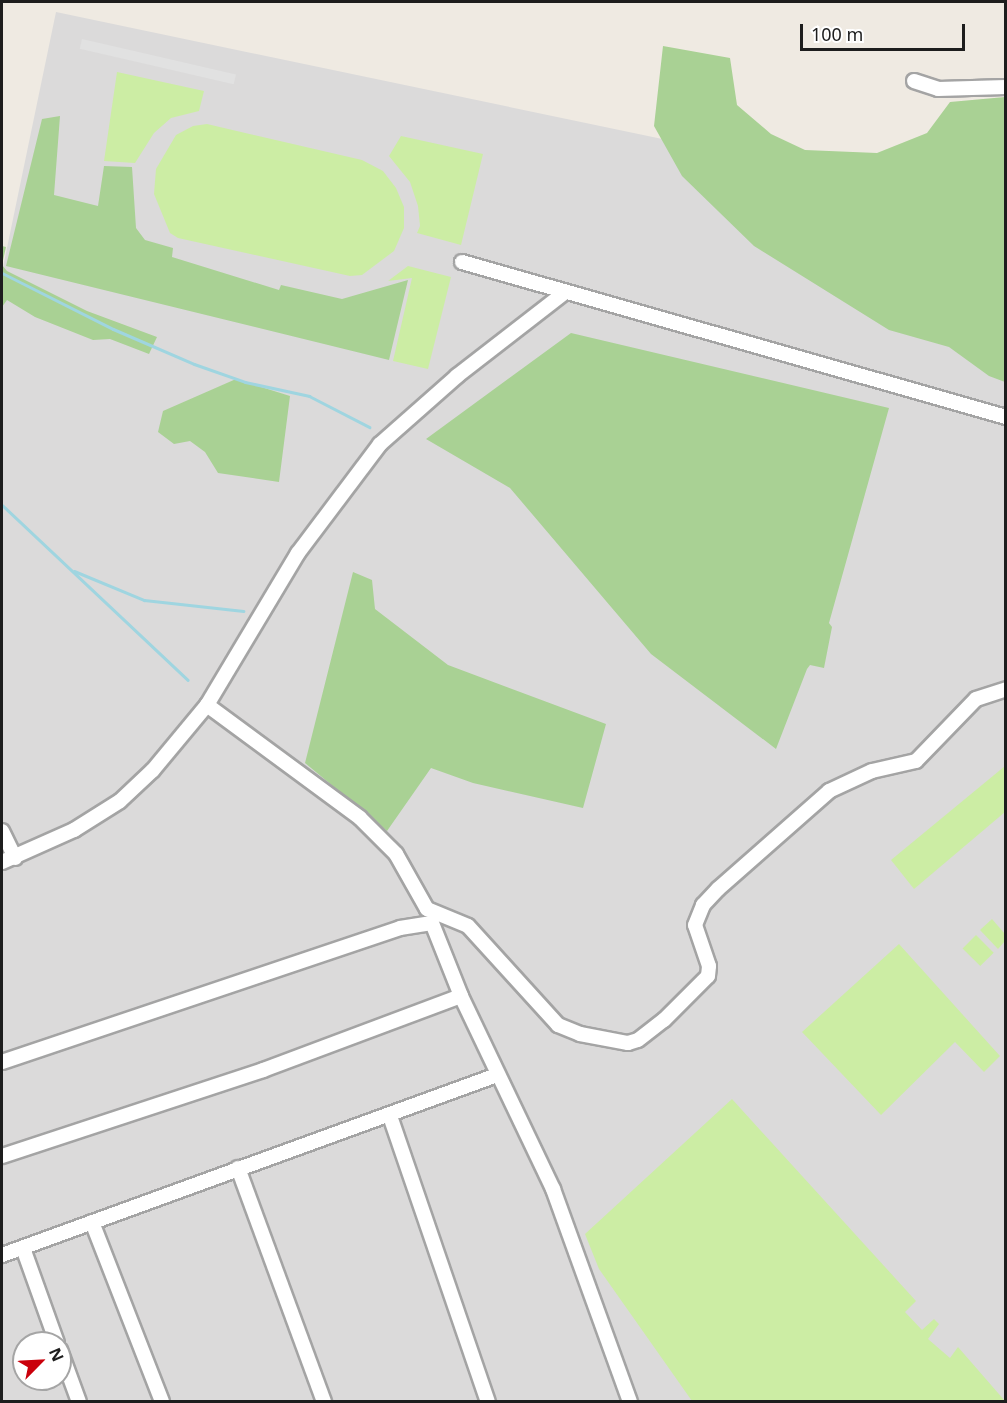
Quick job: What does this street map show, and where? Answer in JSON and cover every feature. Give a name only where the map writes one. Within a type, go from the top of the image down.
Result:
[{"type":"street","points":[[914,81],[938,89],[1005,87]]},
{"type":"street","points":[[462,262],[564,293],[1005,417]]},
{"type":"street","points":[[2,831],[8,860],[74,830],[120,801],[153,770],[207,705],[298,553],[380,444],[457,376],[564,293]]},
{"type":"street","points":[[2,1062],[430,916],[468,926],[558,1024],[612,1041],[638,1040],[708,976],[709,966],[695,925],[703,904],[718,889],[829,791],[851,778],[916,761],[976,699],[1005,689]]},
{"type":"street","points":[[207,705],[360,819],[396,854],[430,916],[461,996],[553,1189],[630,1401]]},
{"type":"street","points":[[2,1156],[263,1070],[461,996]]},
{"type":"street","points":[[2,1255],[238,1168],[390,1116],[497,1075]]},
{"type":"street","points":[[390,1116],[488,1401]]},
{"type":"street","points":[[238,1168],[324,1401]]},
{"type":"street","points":[[92,1222],[162,1401]]},
{"type":"street","points":[[23,1248],[53,1331]]},
{"type":"street","points":[[72,1382],[79,1401]]},
{"type":"shaded area","points":[[56,12],[844,177],[1005,161],[1005,1401],[2,1402],[2,272]]},
{"type":"shaded area","points":[[82,39],[236,75],[234,84],[80,49]]},
{"type":"green space","points":[[663,46],[730,58],[737,105],[771,134],[805,150],[877,153],[927,133],[950,102],[1005,97],[1005,382],[989,376],[949,347],[889,330],[754,246],[682,176],[654,126]]},
{"type":"green space","points":[[117,72],[204,91],[199,111],[171,118],[154,133],[135,163],[104,161]]},
{"type":"green space","points":[[60,116],[54,195],[98,206],[104,166],[132,167],[136,228],[145,240],[173,248],[172,257],[279,290],[281,285],[342,299],[408,280],[389,360],[6,266],[42,119]]},
{"type":"green space","points":[[207,124],[362,160],[383,171],[396,188],[404,207],[404,228],[394,251],[362,275],[350,276],[178,238],[170,233],[154,194],[156,169],[176,135],[193,126]]},
{"type":"green space","points":[[401,136],[483,154],[461,245],[417,233],[420,226],[418,206],[410,182],[389,156]]},
{"type":"green space","points":[[2,246],[6,247],[2,265]]},
{"type":"green space","points":[[2,265],[7,271],[87,311],[157,337],[149,354],[110,339],[93,340],[35,317],[7,300],[2,307]]},
{"type":"green space","points":[[408,266],[451,277],[428,369],[393,361],[412,278],[388,281]]},
{"type":"green space","points":[[571,333],[889,408],[829,623],[832,627],[824,668],[810,665],[807,669],[776,749],[651,654],[510,488],[426,439]]},
{"type":"green space","points":[[236,379],[290,396],[279,482],[218,473],[205,452],[190,441],[174,444],[158,432],[163,411]]},
{"type":"green space","points":[[353,572],[372,580],[375,609],[448,665],[606,724],[583,808],[473,783],[431,768],[387,831],[305,763]]},
{"type":"green space","points":[[1005,766],[1005,812],[914,889],[891,860]]},
{"type":"green space","points":[[992,919],[1005,934],[1005,941],[998,949],[980,930]]},
{"type":"green space","points":[[976,935],[994,953],[980,966],[963,948]]},
{"type":"green space","points":[[899,944],[1000,1056],[984,1072],[955,1042],[881,1115],[802,1032]]},
{"type":"green space","points":[[732,1099],[916,1301],[905,1312],[922,1330],[934,1319],[939,1324],[928,1339],[950,1358],[958,1347],[1005,1401],[692,1401],[599,1269],[585,1234]]},
{"type":"waterway","points":[[2,273],[113,329],[194,364],[245,382],[309,396],[369,427]]},
{"type":"waterway","points":[[2,505],[188,680]]},
{"type":"waterway","points":[[74,571],[144,600],[243,611]]}]
